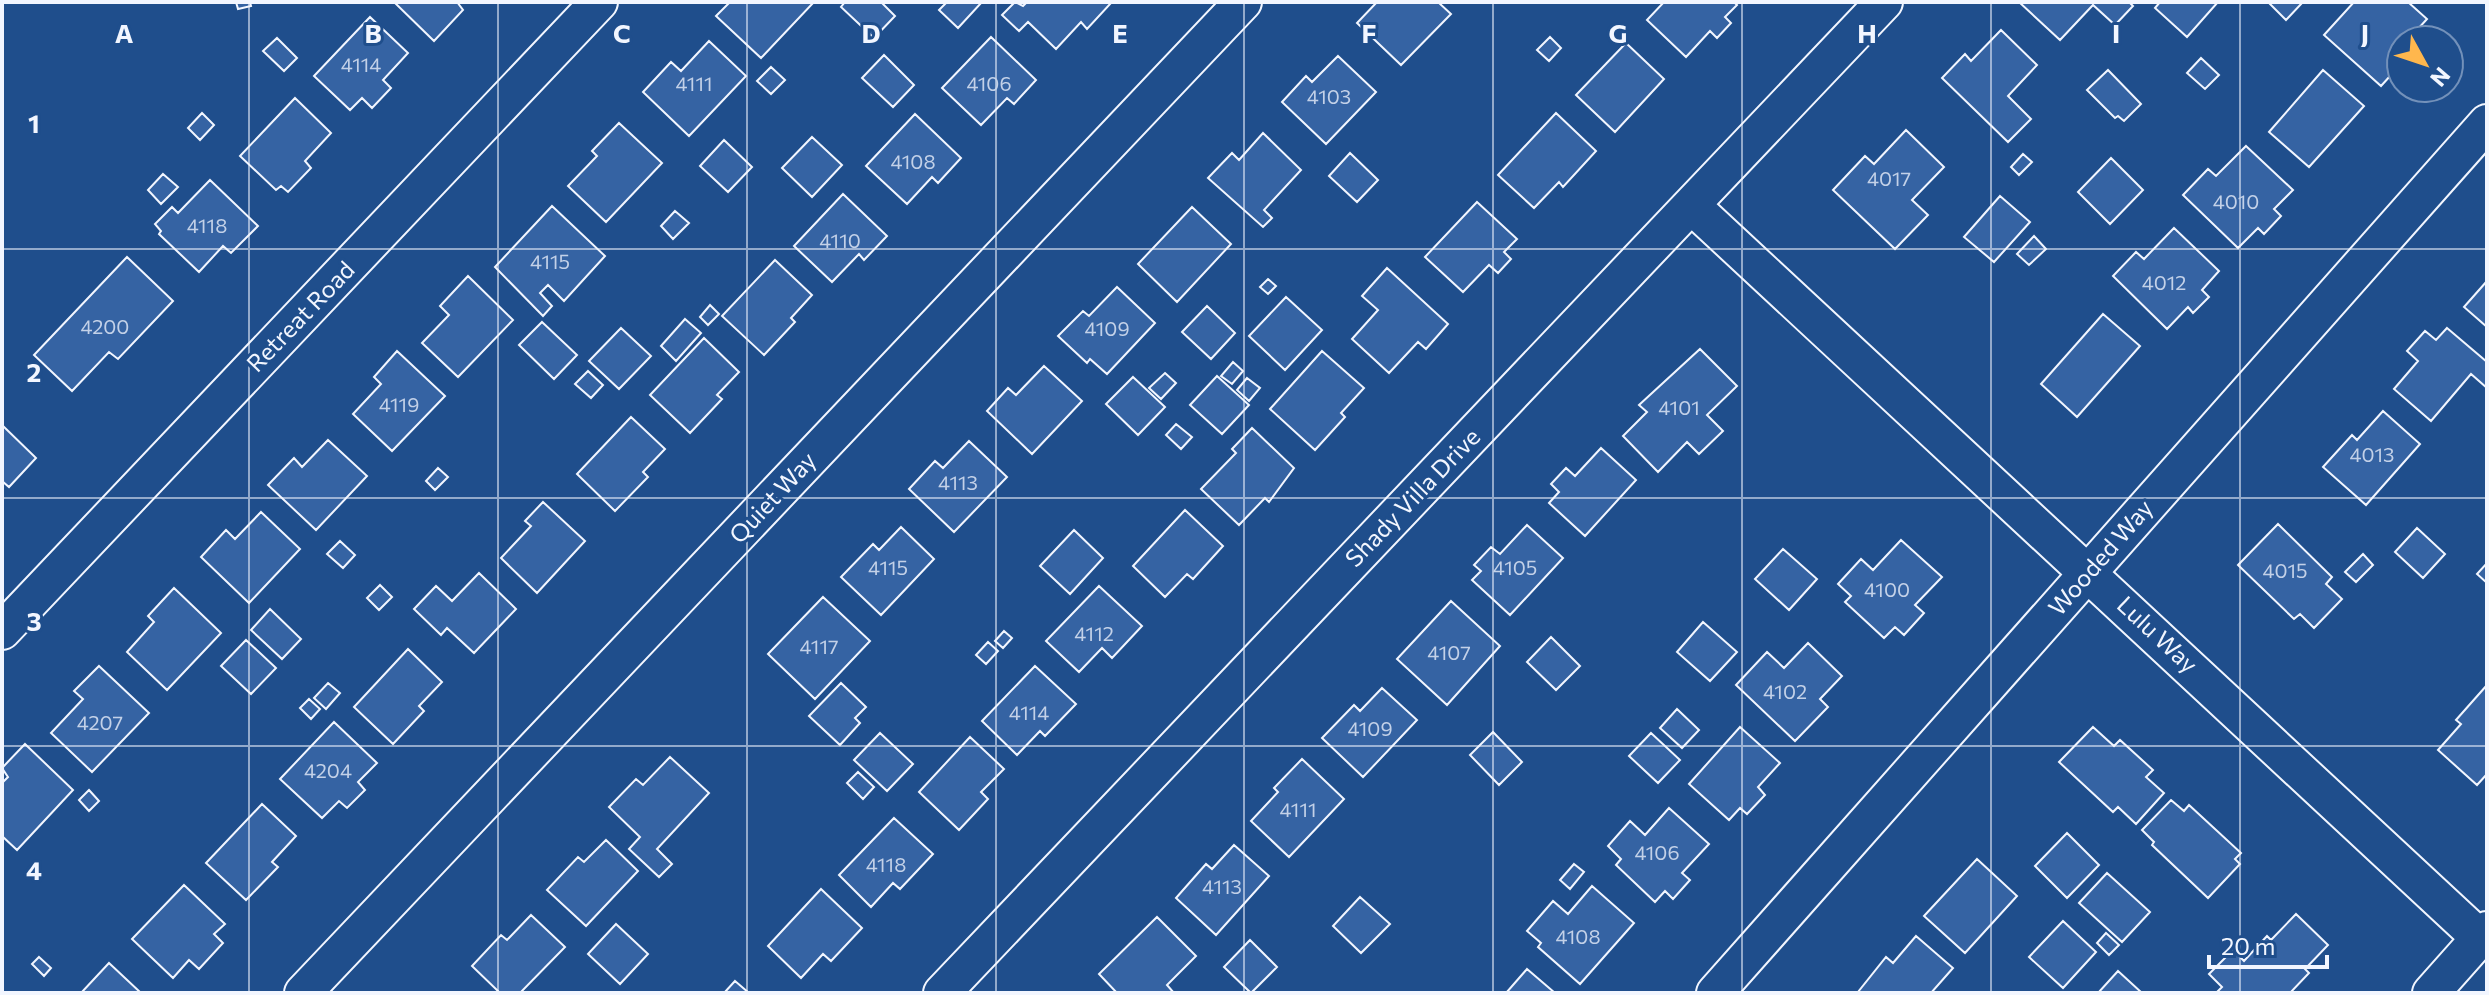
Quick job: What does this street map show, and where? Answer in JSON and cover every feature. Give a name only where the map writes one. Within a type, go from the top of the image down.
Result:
[{"type":"street","name":"Retreat Road","points":[[2,631],[599,2]]},
{"type":"street","name":"Quiet Way","points":[[303,993],[1243,2]]},
{"type":"street","name":"Shady Villa Drive","points":[[942,993],[1884,2]]},
{"type":"street","name":"Wooded Way","points":[[1715,993],[2487,123]]},
{"type":"street","name":"Lulu Way","points":[[1691,205],[2483,934]]},
{"type":"street","points":[[2431,993],[2483,934]]},
{"type":"building","points":[[236,2],[250,2],[251,6],[238,9]]},
{"type":"building","points":[[394,2],[457,2],[463,10],[434,41]]},
{"type":"building","points":[[730,2],[814,2],[761,58],[716,16]]},
{"type":"building","points":[[845,2],[881,2],[895,16],[874,38],[841,7]]},
{"type":"building","points":[[947,2],[982,2],[958,28],[939,10]]},
{"type":"building","points":[[1015,2],[1023,6],[1027,2],[1111,3],[1087,29],[1081,22],[1056,49],[1028,22],[1019,31],[1002,15]]},
{"type":"building","points":[[1377,2],[1438,2],[1451,14],[1401,65],[1357,23]]},
{"type":"building","points":[[1664,2],[1734,2],[1737,5],[1725,17],[1731,23],[1717,38],[1710,31],[1686,57],[1647,20]]},
{"type":"building","points":[[2019,2],[2129,2],[2133,6],[2115,25],[2093,5],[2060,40]]},
{"type":"building","points":[[2160,2],[2218,2],[2187,37],[2155,8]]},
{"type":"building","points":[[2268,2],[2303,2],[2286,20]]},
{"type":"building","points":[[2354,2],[2408,2],[2427,19],[2422,24],[2385,24],[2385,82],[2381,86],[2324,35]]},
{"type":"building","points":[[370,17],[408,53],[383,80],[391,88],[372,108],[362,98],[350,110],[314,76]]},
{"type":"building","points":[[2001,30],[2037,65],[2008,96],[2031,119],[2008,142],[1942,78],[1965,54],[1971,61]]},
{"type":"building","points":[[991,37],[1036,80],[1014,104],[1007,98],[981,125],[942,88]]},
{"type":"building","points":[[1550,37],[1561,48],[1549,61],[1537,50]]},
{"type":"building","points":[[277,38],[297,58],[284,71],[263,51]]},
{"type":"building","points":[[709,41],[746,76],[689,136],[643,92],[671,62],[681,71]]},
{"type":"building","points":[[1626,43],[1664,79],[1615,132],[1576,95]]},
{"type":"building","points":[[884,55],[914,85],[893,107],[862,78]]},
{"type":"building","points":[[1338,56],[1376,92],[1326,144],[1282,102],[1306,76],[1312,82]]},
{"type":"building","points":[[2201,58],[2219,75],[2205,89],[2187,73]]},
{"type":"building","points":[[771,67],[785,80],[771,94],[757,81]]},
{"type":"building","points":[[2108,70],[2141,104],[2124,121],[2118,116],[2115,118],[2087,90]]},
{"type":"building","points":[[2323,70],[2364,106],[2309,167],[2269,132]]},
{"type":"building","points":[[295,98],[331,133],[305,161],[311,168],[288,192],[281,186],[276,190],[240,156]]},
{"type":"building","points":[[202,113],[214,125],[200,140],[188,128]]},
{"type":"building","points":[[1556,113],[1596,151],[1563,187],[1559,182],[1534,208],[1498,175]]},
{"type":"building","points":[[915,114],[961,158],[938,183],[932,177],[907,204],[866,166]]},
{"type":"building","points":[[619,123],[662,163],[606,222],[568,186],[597,156],[592,151]]},
{"type":"building","points":[[1906,130],[1944,167],[1912,200],[1928,215],[1895,249],[1833,190],[1865,156],[1874,164]]},
{"type":"building","points":[[1263,133],[1301,170],[1264,210],[1272,218],[1263,227],[1208,178],[1232,153],[1239,160]]},
{"type":"building","points":[[812,137],[842,165],[812,197],[782,168]]},
{"type":"building","points":[[724,140],[752,167],[728,192],[700,166]]},
{"type":"building","points":[[2246,146],[2293,190],[2274,209],[2281,216],[2264,234],[2258,228],[2238,248],[2183,195],[2208,169],[2216,176]]},
{"type":"building","points":[[1350,153],[1378,180],[1357,202],[1329,176]]},
{"type":"building","points":[[2023,154],[2032,162],[2019,175],[2011,167]]},
{"type":"building","points":[[2111,158],[2143,190],[2110,224],[2078,192]]},
{"type":"building","points":[[163,174],[178,187],[161,204],[148,190]]},
{"type":"building","points":[[210,180],[258,226],[231,253],[223,246],[199,272],[159,234],[161,231],[155,224],[172,207],[178,213]]},
{"type":"building","points":[[843,194],[887,236],[864,260],[859,254],[832,282],[794,246]]},
{"type":"building","points":[[2000,196],[2030,222],[1994,262],[1964,237]]},
{"type":"building","points":[[1477,202],[1517,239],[1504,252],[1511,259],[1498,273],[1489,265],[1463,292],[1425,257]]},
{"type":"building","points":[[552,206],[605,256],[564,301],[548,285],[540,293],[552,306],[543,316],[495,267]]},
{"type":"building","points":[[1192,207],[1231,244],[1177,302],[1138,264]]},
{"type":"building","points":[[675,211],[689,223],[673,239],[661,226]]},
{"type":"building","points":[[2174,228],[2219,271],[2202,290],[2209,297],[2193,313],[2188,307],[2167,329],[2113,276],[2136,252],[2144,259]]},
{"type":"building","points":[[2034,236],[2046,249],[2029,265],[2017,254]]},
{"type":"building","points":[[127,257],[173,301],[118,359],[109,352],[72,391],[34,355]]},
{"type":"building","points":[[775,260],[812,295],[791,318],[795,322],[764,355],[722,316]]},
{"type":"building","points":[[1387,268],[1448,324],[1426,349],[1418,342],[1389,373],[1352,339],[1378,310],[1362,296]]},
{"type":"building","points":[[468,276],[513,320],[458,377],[422,343],[449,315],[440,306]]},
{"type":"building","points":[[1268,279],[1276,286],[1268,294],[1260,287]]},
{"type":"building","points":[[2487,281],[2487,327],[2464,307]]},
{"type":"building","points":[[1117,287],[1155,323],[1107,374],[1090,359],[1087,363],[1058,336],[1083,311],[1089,316]]},
{"type":"building","points":[[1286,297],[1322,330],[1285,370],[1249,336]]},
{"type":"building","points":[[710,305],[719,314],[708,325],[700,317]]},
{"type":"building","points":[[1207,306],[1235,333],[1211,359],[1182,332]]},
{"type":"building","points":[[2103,314],[2140,346],[2077,417],[2041,384]]},
{"type":"building","points":[[685,319],[701,333],[676,361],[661,346]]},
{"type":"building","points":[[542,322],[577,355],[554,379],[519,345]]},
{"type":"building","points":[[621,328],[651,356],[619,389],[589,361]]},
{"type":"building","points":[[2447,328],[2487,362],[2487,388],[2471,374],[2431,421],[2394,389],[2418,361],[2407,351],[2425,331],[2436,340]]},
{"type":"building","points":[[704,338],[739,372],[717,395],[722,399],[690,433],[650,395]]},
{"type":"building","points":[[1700,349],[1737,386],[1707,415],[1723,431],[1699,454],[1687,442],[1658,472],[1623,436],[1647,412],[1639,405]]},
{"type":"building","points":[[397,351],[445,396],[392,451],[353,414],[381,384],[374,377]]},
{"type":"building","points":[[1322,351],[1364,388],[1341,413],[1345,417],[1315,450],[1270,409]]},
{"type":"building","points":[[1233,362],[1243,371],[1232,384],[1221,376]]},
{"type":"building","points":[[1044,366],[1082,401],[1032,454],[987,411],[1008,388],[1016,395]]},
{"type":"building","points":[[588,371],[603,385],[591,398],[575,384]]},
{"type":"building","points":[[1165,373],[1176,383],[1161,399],[1149,388]]},
{"type":"building","points":[[1217,376],[1249,405],[1222,434],[1190,405]]},
{"type":"building","points":[[1133,377],[1165,407],[1138,435],[1106,404]]},
{"type":"building","points":[[1247,378],[1260,388],[1249,401],[1237,390]]},
{"type":"building","points":[[2383,411],[2420,444],[2366,505],[2323,467],[2352,435],[2357,440]]},
{"type":"building","points":[[631,417],[665,449],[643,472],[648,477],[615,511],[577,474]]},
{"type":"building","points":[[1176,424],[1192,437],[1181,449],[1166,435]]},
{"type":"building","points":[[2,425],[36,458],[9,487],[2,481]]},
{"type":"building","points":[[1252,428],[1294,468],[1269,502],[1265,498],[1239,525],[1201,489],[1236,453],[1232,449]]},
{"type":"building","points":[[328,440],[367,476],[316,530],[268,485],[294,458],[302,467]]},
{"type":"building","points":[[969,441],[1007,477],[954,532],[909,489],[935,461],[943,468]]},
{"type":"building","points":[[1601,448],[1636,480],[1585,536],[1549,503],[1559,492],[1551,484],[1566,468],[1575,476]]},
{"type":"building","points":[[438,468],[448,477],[435,490],[426,481]]},
{"type":"building","points":[[543,502],[585,541],[537,593],[501,558],[531,526],[525,521]]},
{"type":"building","points":[[1185,510],[1223,546],[1193,579],[1187,574],[1165,597],[1133,566]]},
{"type":"building","points":[[261,512],[300,549],[249,603],[201,557],[226,530],[235,539]]},
{"type":"building","points":[[2278,524],[2332,577],[2326,584],[2342,599],[2314,628],[2300,614],[2294,619],[2238,565]]},
{"type":"building","points":[[1527,525],[1563,558],[1510,615],[1472,580],[1481,571],[1474,565],[1491,547],[1500,554]]},
{"type":"building","points":[[901,527],[934,559],[881,615],[841,577],[873,544],[879,550]]},
{"type":"building","points":[[2417,528],[2445,554],[2423,578],[2395,552]]},
{"type":"building","points":[[1074,530],[1103,558],[1070,594],[1040,566]]},
{"type":"building","points":[[1901,540],[1942,577],[1915,605],[1924,613],[1904,635],[1895,627],[1884,638],[1845,602],[1851,596],[1838,584],[1861,559],[1873,570]]},
{"type":"building","points":[[340,541],[355,555],[343,568],[327,554]]},
{"type":"building","points":[[1783,549],[1817,579],[1789,610],[1755,579]]},
{"type":"building","points":[[2363,554],[2373,565],[2356,582],[2345,572]]},
{"type":"building","points":[[2487,563],[2487,583],[2477,574]]},
{"type":"building","points":[[479,573],[516,609],[474,653],[447,628],[441,635],[414,609],[436,586],[452,601]]},
{"type":"building","points":[[380,585],[392,597],[379,610],[367,598]]},
{"type":"building","points":[[1099,586],[1142,626],[1112,658],[1102,648],[1079,672],[1046,641]]},
{"type":"building","points":[[174,588],[221,633],[167,690],[127,652],[154,622],[148,616]]},
{"type":"building","points":[[823,597],[870,641],[815,699],[768,654]]},
{"type":"building","points":[[1451,601],[1500,646],[1447,705],[1397,659]]},
{"type":"building","points":[[270,609],[301,639],[282,659],[251,630]]},
{"type":"building","points":[[1703,622],[1737,652],[1710,681],[1677,652]]},
{"type":"building","points":[[1004,631],[1012,638],[1003,648],[995,641]]},
{"type":"building","points":[[1551,637],[1580,666],[1556,690],[1527,662]]},
{"type":"building","points":[[246,640],[276,668],[251,694],[221,666]]},
{"type":"building","points":[[988,642],[998,651],[986,664],[976,655]]},
{"type":"building","points":[[1808,643],[1842,676],[1820,699],[1828,707],[1795,741],[1736,685],[1767,652],[1784,668]]},
{"type":"building","points":[[408,649],[442,682],[419,706],[424,711],[393,744],[354,707]]},
{"type":"building","points":[[99,666],[149,713],[92,772],[51,733],[83,699],[74,691]]},
{"type":"building","points":[[1035,666],[1076,704],[1045,736],[1040,731],[1017,755],[982,721]]},
{"type":"building","points":[[328,683],[340,693],[326,709],[314,698]]},
{"type":"building","points":[[841,683],[866,707],[855,718],[860,723],[840,745],[809,716]]},
{"type":"building","points":[[2487,685],[2487,774],[2477,785],[2438,750],[2461,724],[2456,720]]},
{"type":"building","points":[[1382,688],[1417,720],[1363,777],[1322,738],[1354,705],[1360,711]]},
{"type":"building","points":[[309,699],[320,709],[311,719],[300,708]]},
{"type":"building","points":[[1677,709],[1699,730],[1682,748],[1660,728]]},
{"type":"building","points":[[334,722],[377,763],[358,782],[365,790],[347,808],[339,801],[322,818],[280,779]]},
{"type":"building","points":[[1740,727],[1780,763],[1758,787],[1765,795],[1747,814],[1740,808],[1729,820],[1689,784]]},
{"type":"building","points":[[2093,727],[2114,746],[2120,740],[2153,770],[2146,777],[2164,793],[2136,824],[2118,807],[2113,812],[2059,762]]},
{"type":"building","points":[[1493,732],[1522,762],[1499,785],[1470,755]]},
{"type":"building","points":[[880,733],[913,764],[887,791],[854,760]]},
{"type":"building","points":[[1651,733],[1680,760],[1658,783],[1629,756]]},
{"type":"building","points":[[970,737],[1004,769],[981,792],[988,799],[959,830],[919,792]]},
{"type":"building","points":[[25,744],[73,790],[17,850],[2,836],[2,783],[8,777],[2,768]]},
{"type":"building","points":[[670,757],[709,793],[657,849],[672,864],[659,877],[629,849],[640,837],[609,807],[636,779],[643,785]]},
{"type":"building","points":[[1302,759],[1344,799],[1289,857],[1251,821],[1278,792],[1274,788]]},
{"type":"building","points":[[858,772],[874,787],[863,799],[847,783]]},
{"type":"building","points":[[89,790],[99,801],[89,811],[79,800]]},
{"type":"building","points":[[2171,800],[2184,811],[2189,805],[2241,853],[2235,859],[2240,864],[2208,898],[2152,845],[2154,842],[2142,830]]},
{"type":"building","points":[[262,804],[296,836],[272,862],[278,867],[246,900],[206,863]]},
{"type":"building","points":[[1669,808],[1709,844],[1682,873],[1690,880],[1673,899],[1665,891],[1655,902],[1616,865],[1621,859],[1608,846],[1630,821],[1645,835]]},
{"type":"building","points":[[894,818],[933,854],[900,889],[893,883],[871,907],[839,875]]},
{"type":"building","points":[[2067,833],[2099,865],[2067,898],[2035,866]]},
{"type":"building","points":[[606,840],[638,871],[586,926],[547,890],[578,857],[584,862]]},
{"type":"building","points":[[1234,845],[1269,876],[1216,935],[1176,898],[1206,864],[1212,869]]},
{"type":"building","points":[[1977,859],[2017,896],[1965,953],[1924,916]]},
{"type":"building","points":[[1574,864],[1584,872],[1570,889],[1560,880]]},
{"type":"building","points":[[2107,873],[2150,912],[2122,942],[2079,903]]},
{"type":"building","points":[[184,885],[225,924],[214,934],[223,943],[199,969],[189,960],[173,978],[132,939]]},
{"type":"building","points":[[1592,886],[1634,923],[1580,984],[1538,947],[1541,943],[1527,931],[1553,901],[1568,914]]},
{"type":"building","points":[[821,889],[862,928],[831,961],[823,954],[801,978],[768,946]]},
{"type":"building","points":[[1360,897],[1390,924],[1361,953],[1333,926]]},
{"type":"building","points":[[2296,914],[2328,945],[2305,969],[2309,973],[2290,993],[2216,993],[2222,987],[2209,974],[2233,950],[2244,961],[2267,936],[2271,940]]},
{"type":"building","points":[[531,915],[565,947],[520,993],[500,993],[472,966],[501,935],[507,940]]},
{"type":"building","points":[[1157,917],[1196,956],[1167,985],[1174,993],[1117,993],[1099,974]]},
{"type":"building","points":[[2063,921],[2096,952],[2063,988],[2029,957]]},
{"type":"building","points":[[616,924],[648,954],[620,984],[588,954]]},
{"type":"building","points":[[2106,933],[2119,945],[2109,955],[2097,943]]},
{"type":"building","points":[[1916,936],[1953,968],[1931,993],[1858,992],[1886,957],[1893,963]]},
{"type":"building","points":[[1250,940],[1277,967],[1251,993],[1224,967]]},
{"type":"building","points":[[39,957],[51,968],[44,976],[32,964]]},
{"type":"building","points":[[109,963],[141,993],[81,993]]},
{"type":"building","points":[[1527,969],[1555,993],[1506,993]]},
{"type":"building","points":[[2118,971],[2142,993],[2098,993]]},
{"type":"building","points":[[735,981],[749,993],[724,993]]}]
